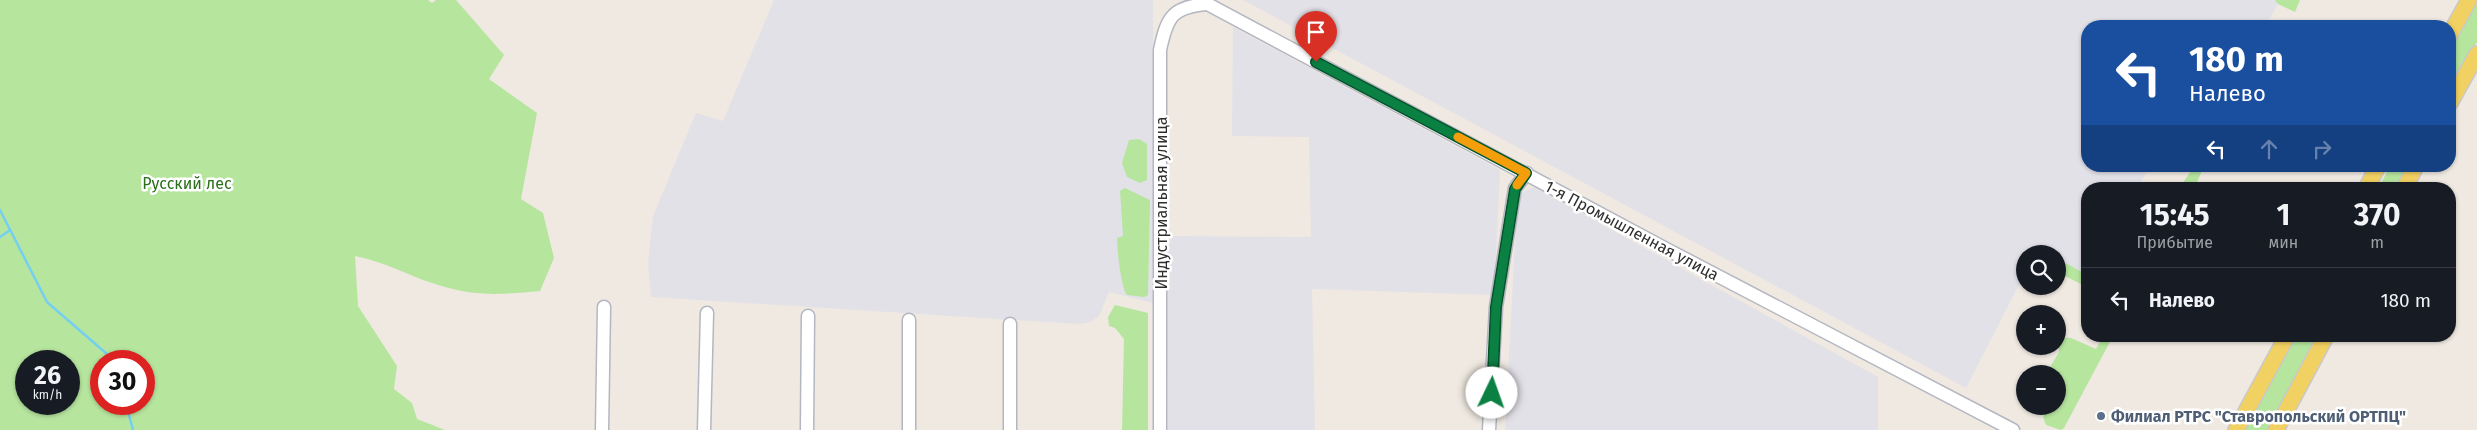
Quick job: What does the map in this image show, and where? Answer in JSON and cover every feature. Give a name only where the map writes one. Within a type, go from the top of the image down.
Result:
[{"type":"main road","points":[[2456,23],[2469,0]]},
{"type":"main road","points":[[2456,92],[2477,54]]},
{"type":"main road","points":[[2236,430],[2284,342]]},
{"type":"main road","points":[[2276,430],[2323,342]]},
{"type":"street","name":"1-я Промышленная улица","points":[[1203,2],[2013,430]]},
{"type":"street","name":"Индустриальная улица","points":[[1160,430],[1160,50],[1165,28],[1174,13],[1187,5],[1203,2]]},
{"type":"street","points":[[1489,430],[1496,307],[1515,188],[1526,173]]},
{"type":"street","points":[[602,430],[604,307]]},
{"type":"street","points":[[704,430],[707,313]]},
{"type":"street","points":[[807,430],[808,316]]},
{"type":"street","points":[[909,320],[909,430]]},
{"type":"street","points":[[1010,324],[1010,430]]},
{"type":"shaded area","points":[[774,0],[1153,0],[1153,303],[1109,292],[1099,316],[1090,322],[1079,324],[651,297],[648,264],[653,216],[696,113],[723,121]]},
{"type":"shaded area","points":[[1243,0],[2280,0],[2269,20],[2081,20],[2081,172],[2147,172],[2141,182],[2081,182],[2081,274],[2066,266],[2066,245],[2016,245],[2016,291],[1966,388]]},
{"type":"shaded area","points":[[1233,27],[1500,170],[1494,295],[1312,289],[1315,430],[1168,430],[1166,236],[1311,237],[1309,137],[1232,136]]},
{"type":"shaded area","points":[[1534,187],[1878,377],[1878,430],[1505,430],[1517,205],[1521,193]]},
{"type":"green space","name":"Русский лес","points":[[0,0],[428,0],[432,3],[436,0],[456,0],[504,55],[489,79],[537,113],[521,199],[543,213],[554,258],[540,291],[493,294],[458,290],[434,284],[378,262],[355,256],[358,306],[397,366],[394,389],[412,403],[417,419],[445,430],[0,430]]},
{"type":"green space","points":[[2275,0],[2300,0],[2295,12],[2278,4]]},
{"type":"green space","points":[[2477,0],[2477,42],[2456,79],[2456,39]]},
{"type":"green space","points":[[1139,139],[1147,144],[1147,180],[1140,183],[1127,177],[1122,163],[1129,140]]},
{"type":"green space","points":[[2190,172],[2201,172],[2197,182],[2184,182]]},
{"type":"green space","points":[[2387,172],[2406,172],[2401,182],[2382,182]]},
{"type":"green space","points":[[1125,188],[1150,200],[1148,295],[1144,297],[1127,295],[1121,277],[1117,238],[1123,236],[1120,191]]},
{"type":"green space","points":[[2066,263],[2081,272],[2081,284],[2066,276]]},
{"type":"green space","points":[[1115,305],[1148,313],[1148,430],[1122,430],[1124,339],[1115,328],[1109,326],[1108,317]]},
{"type":"green space","points":[[2066,338],[2096,349],[2100,342],[2110,342],[2064,428],[2061,430],[2046,425],[2043,417],[2044,415],[2066,415],[2066,365],[2051,365],[2057,355],[2066,355]]},
{"type":"green space","points":[[2291,342],[2314,342],[2267,430],[2244,430]]},
{"type":"waterway","points":[[0,210],[47,302],[102,350]]},
{"type":"waterway","points":[[0,237],[10,230]]},
{"type":"waterway","points":[[129,415],[133,430]]},
{"type":"slow traffic","points":[[1458,137],[1526,173],[1517,185]]},
{"type":"place","name":"Филиал РТРС \"Ставропольский ОРТПЦ\"","points":[[2101,416]]},
{"type":"route","points":[[1316,62],[1526,173],[1515,189],[1496,307],[1492,393]]}]
